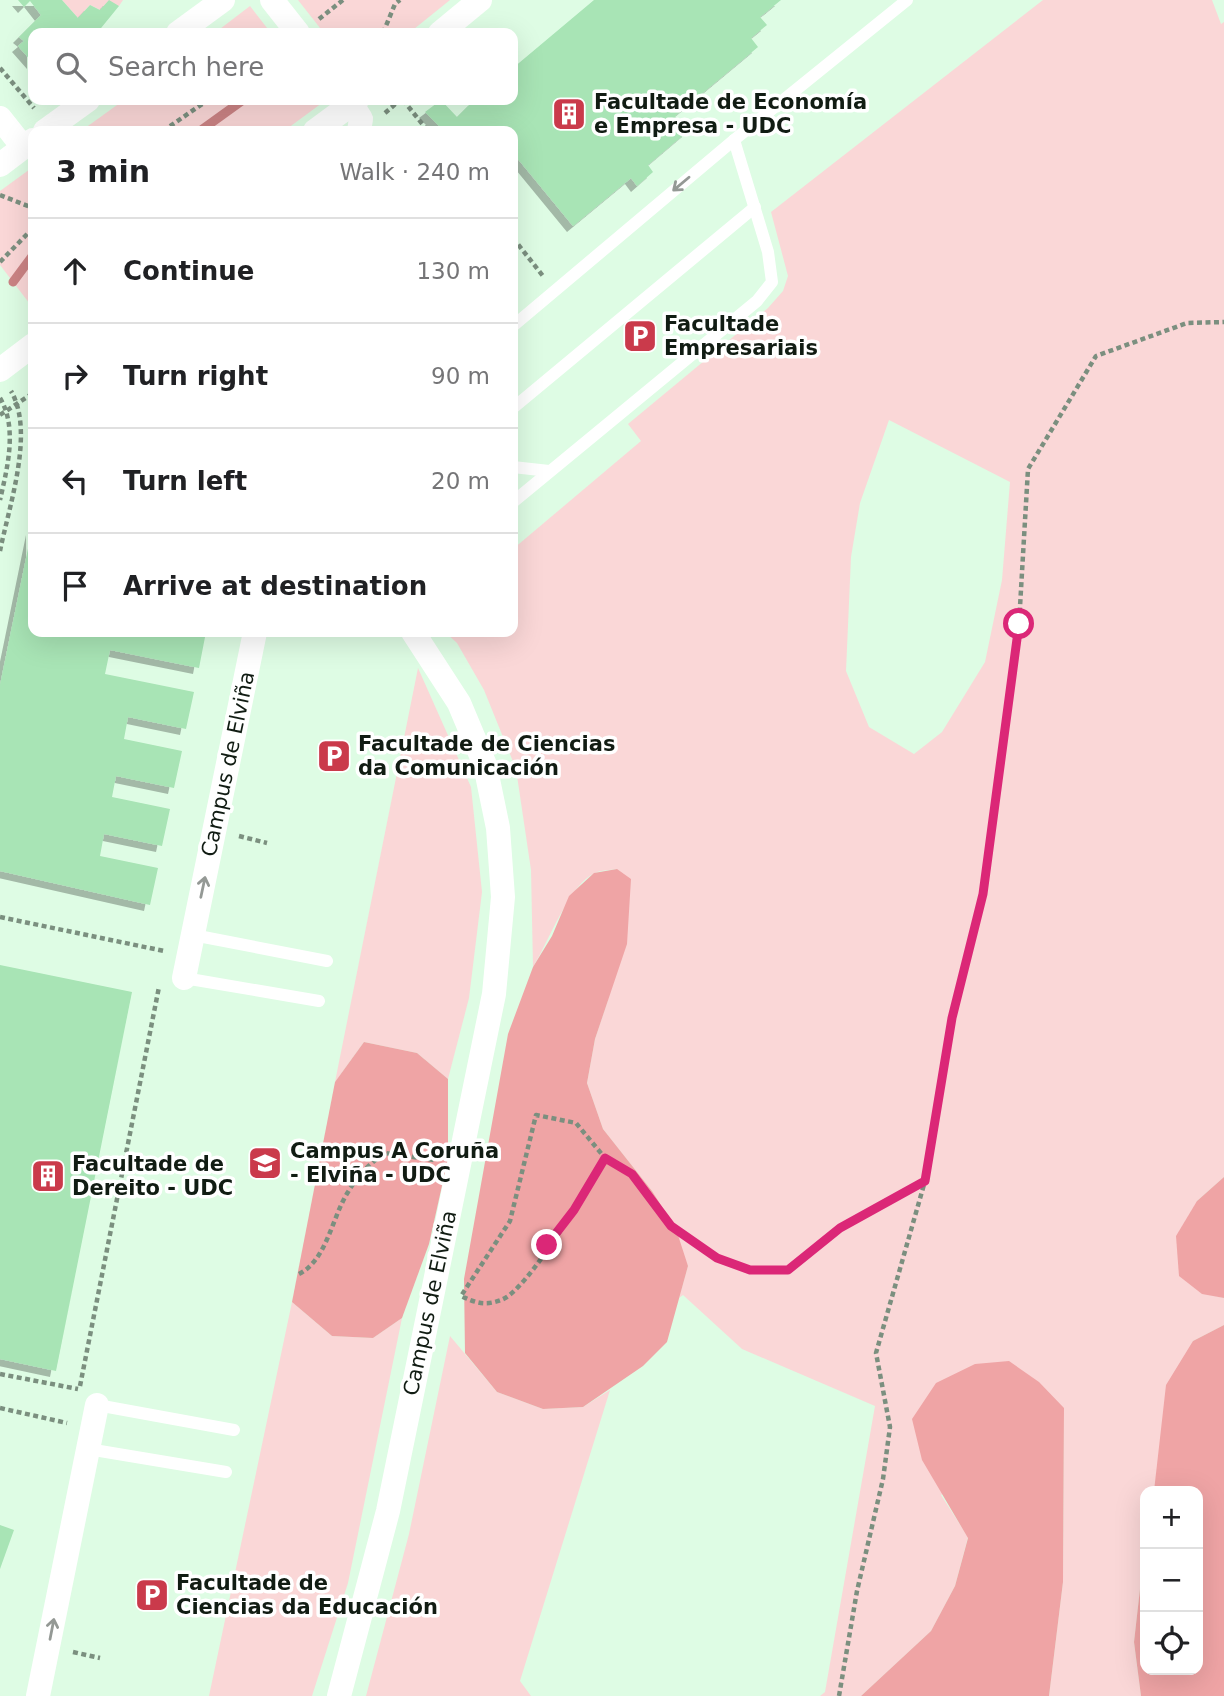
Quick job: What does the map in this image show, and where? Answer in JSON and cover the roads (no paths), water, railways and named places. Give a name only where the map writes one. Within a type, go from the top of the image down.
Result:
[{"type":"street","points":[[185,28],[223,0]]},
{"type":"street","points":[[272,0],[294,28]]},
{"type":"street","points":[[446,28],[480,0]]},
{"type":"street","points":[[52,126],[81,105]]},
{"type":"street","points":[[321,126],[347,105]]},
{"type":"street","points":[[354,105],[361,119],[360,126]]},
{"type":"street","points":[[0,118],[28,131]]},
{"type":"street","points":[[0,165],[28,144]]},
{"type":"street","points":[[3,377],[28,350]]},
{"type":"street","name":"Campus de Elviña","points":[[170,974],[192,935],[254,637]]},
{"type":"street","name":"Campus de Elviña","points":[[338,1696],[388,1511],[494,994],[503,897],[499,842],[485,765],[459,704],[416,637]]},
{"type":"street","points":[[38,1696],[97,1405]]},
{"type":"lane","points":[[518,322],[734,140],[907,0]]},
{"type":"lane","points":[[518,498],[757,301],[772,282],[768,252],[734,140]]},
{"type":"lane","points":[[518,404],[755,207]]},
{"type":"lane","points":[[518,468],[549,471]]},
{"type":"lane","points":[[192,935],[327,961]]},
{"type":"lane","points":[[170,974],[319,1001]]},
{"type":"lane","points":[[97,1405],[234,1430]]},
{"type":"lane","points":[[88,1449],[226,1472]]},
{"type":"waterway","points":[[207,126],[236,105]]},
{"type":"waterway","points":[[13,282],[28,262]]},
{"type":"place","name":"Facultade de Economía e Empresa - UDC","points":[[569,114]]},
{"type":"place","name":"Facultade Empresariais","points":[[640,336]]},
{"type":"place","name":"Facultade de Ciencias da Comunicación","points":[[334,756]]},
{"type":"place","name":"Campus A Coruña - Elviña - UDC","points":[[265,1163]]},
{"type":"place","name":"Facultade de Dereito - UDC","points":[[48,1176]]},
{"type":"place","name":"Facultade de Ciencias da Educación","points":[[152,1595]]}]
